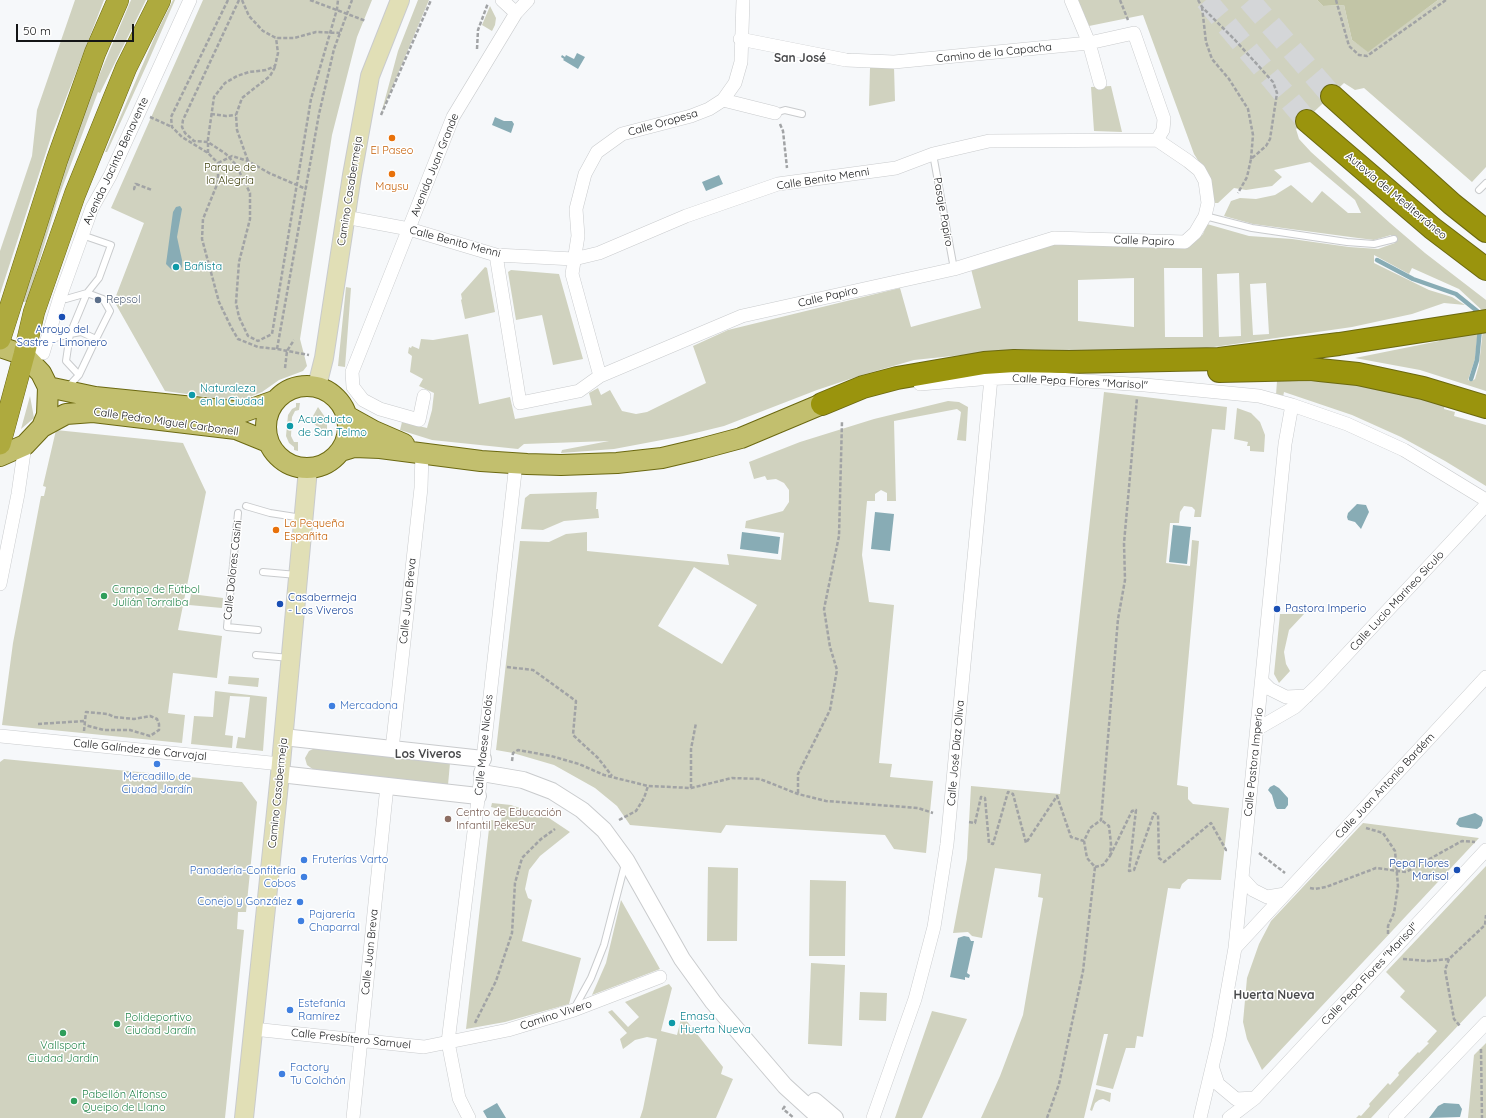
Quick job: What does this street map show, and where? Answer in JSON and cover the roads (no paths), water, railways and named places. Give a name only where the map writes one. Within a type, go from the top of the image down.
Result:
[{"type":"highway","points":[[0,339],[57,160],[95,53],[118,0]]},
{"type":"highway","name":"Avenida Jacinto Benavente","points":[[0,444],[34,312],[75,194],[126,68],[160,0]]},
{"type":"highway","points":[[1332,96],[1452,204],[1486,231]]},
{"type":"highway","name":"Autovía del Mediterráneo","points":[[1307,121],[1432,228],[1486,269]]},
{"type":"highway","points":[[988,371],[1014,361],[1069,362],[1219,359],[1339,344],[1486,321]]},
{"type":"highway","points":[[822,404],[863,387],[897,378],[988,371],[1219,371],[1310,369],[1358,374],[1423,388],[1486,407]]},
{"type":"main road","name":"Camino Casabermeja","points":[[317,386],[324,358],[345,217],[370,76],[400,0]]},
{"type":"main road","name":"Avenida Jacinto Benavente","points":[[0,347],[24,355],[56,389]]},
{"type":"main road","points":[[297,386],[317,386],[327,390],[338,399],[347,416],[349,430],[341,451],[333,459],[319,467],[308,468],[291,466],[276,454],[268,442],[266,423],[267,414],[274,401],[284,392],[297,386]]},
{"type":"main road","points":[[0,456],[25,445],[42,427],[56,389]]},
{"type":"main road","name":"Calle Pedro Miguel Carbonell","points":[[56,389],[95,397],[243,412],[274,401]]},
{"type":"main road","points":[[341,451],[354,447],[422,452],[481,461],[561,465],[617,463],[662,458],[740,438],[822,404]]},
{"type":"main road","name":"Calle Pedro Miguel Carbonell","points":[[42,427],[66,414],[93,412],[236,429],[268,442]]},
{"type":"main road","points":[[347,416],[374,431],[422,452]]},
{"type":"main road","name":"Camino Casabermeja","points":[[244,1118],[281,769],[308,468]]},
{"type":"street","name":"Avenida Jacinto Benavente","points":[[24,355],[43,353],[60,297],[92,208],[110,176],[190,0]]},
{"type":"street","points":[[502,0],[516,13]]},
{"type":"street","name":"Avenida Juan Grande","points":[[424,396],[419,420],[380,409],[363,400],[353,387],[352,372],[453,117],[516,13],[528,0]]},
{"type":"street","name":"Calle Oropesa","points":[[574,259],[578,236],[576,209],[585,174],[597,152],[622,134],[691,116],[709,109],[723,100],[735,84],[741,62],[740,39],[743,0]]},
{"type":"street","points":[[1071,0],[1089,43],[1100,83]]},
{"type":"street","name":"Camino de la Capacha","points":[[740,39],[846,60],[894,62],[1089,43],[1134,33],[1164,119],[1163,130],[1157,140]]},
{"type":"street","points":[[723,100],[775,113]]},
{"type":"street","name":"Calle Benito Menni","points":[[345,217],[409,229],[496,255],[574,259],[599,253],[686,216],[778,184],[896,168],[933,154],[989,141],[1157,140]]},
{"type":"street","points":[[1157,140],[1199,170],[1205,181],[1208,203],[1205,216]]},
{"type":"street","name":"Calle Papiro","points":[[496,255],[520,403],[579,391],[600,376],[742,316],[954,269],[1054,238],[1184,242],[1195,234],[1205,216]]},
{"type":"street","points":[[574,259],[572,274],[600,376]]},
{"type":"street","name":"Calle Pepa Flores \"Marisol\"","points":[[988,371],[1028,377],[1145,385],[1259,396],[1292,405],[1347,424],[1404,450],[1486,500]]},
{"type":"street","name":"Calle José Díaz Oliva","points":[[873,1118],[915,999],[934,927],[947,844],[988,371]]},
{"type":"street","name":"Calle Pastora Imperio","points":[[1200,1118],[1213,1069],[1235,948],[1284,444],[1292,405]]},
{"type":"street","points":[[0,584],[18,494],[25,445]]},
{"type":"street","name":"Calle Juan Breva","points":[[392,750],[421,488],[422,452]]},
{"type":"street","name":"Calle Maese Nicolás","points":[[469,1118],[458,1098],[448,1042],[482,766],[516,463]]},
{"type":"street","name":"Calle Lucio Marineo Siculo","points":[[1257,729],[1295,707],[1307,696],[1486,505]]},
{"type":"street","name":"Calle Juan Antonio Bardém","points":[[1235,948],[1486,678]]},
{"type":"street","points":[[1262,681],[1270,689],[1286,697],[1307,696]]},
{"type":"street","name":"Calle Galíndez de Carvajal","points":[[0,736],[281,769],[387,786],[478,796]]},
{"type":"street","points":[[283,737],[392,750],[482,766],[552,791],[582,810],[604,830],[626,860],[682,959],[713,1002],[784,1086],[820,1118]]},
{"type":"street","name":"Calle Juan Breva","points":[[353,1118],[387,786]]},
{"type":"street","name":"Calle Pepa Flores \"Marisol\"","points":[[1229,1118],[1255,1098],[1481,847]]},
{"type":"street","points":[[1242,878],[1253,890],[1267,897],[1285,894]]},
{"type":"street","name":"Camino Vivero","points":[[448,1042],[508,1030],[574,1010],[660,977]]},
{"type":"street","points":[[1395,1118],[1486,1023]]},
{"type":"street","name":"Calle Presbítero Samuel","points":[[253,1029],[424,1047],[448,1042]]},
{"type":"street","points":[[742,1036],[835,1118]]},
{"type":"street","points":[[1213,1069],[1218,1084],[1236,1099],[1255,1098]]},
{"type":"lane","points":[[775,113],[785,110],[802,114]]},
{"type":"lane","name":"Pasaje Papiro","points":[[933,154],[954,269]]},
{"type":"lane","points":[[1479,190],[1486,183]]},
{"type":"lane","points":[[1205,216],[1252,228],[1347,242],[1374,244],[1394,239]]},
{"type":"lane","points":[[79,375],[66,361],[70,334],[87,293],[99,278],[111,245],[82,235]]},
{"type":"lane","points":[[56,389],[79,375],[110,311],[103,299],[87,293],[66,299],[60,297]]},
{"type":"lane","points":[[46,341],[81,332],[96,339]]},
{"type":"lane","points":[[246,506],[270,513],[303,518]]},
{"type":"lane","name":"Calle Dolores Casini","points":[[238,513],[227,627],[258,630]]},
{"type":"lane","points":[[264,572],[299,576]]},
{"type":"lane","points":[[256,655],[291,658]]},
{"type":"lane","points":[[574,1010],[591,978],[604,945],[626,860]]},
{"type":"water","points":[[577,53],[585,57],[578,69],[563,60],[564,59],[561,57],[562,55],[565,57],[566,55],[574,59]]},
{"type":"water","points":[[495,117],[504,121],[512,121],[514,124],[511,133],[492,125]]},
{"type":"water","points":[[719,175],[723,184],[706,191],[702,182]]},
{"type":"water","points":[[180,206],[182,209],[177,237],[182,267],[177,271],[171,269],[166,264],[173,212],[176,207]]},
{"type":"water","points":[[1357,504],[1366,505],[1369,512],[1361,529],[1355,522],[1348,520],[1347,517],[1348,513]]},
{"type":"water","points":[[875,512],[894,514],[890,551],[871,549]]},
{"type":"water","points":[[1173,525],[1191,527],[1187,564],[1169,562]]},
{"type":"water","points":[[742,532],[780,537],[778,554],[740,549]]},
{"type":"water","points":[[1274,785],[1279,788],[1288,798],[1288,805],[1285,809],[1277,809],[1275,806],[1272,795],[1268,790]]},
{"type":"water","points":[[1475,813],[1482,817],[1483,820],[1481,826],[1477,829],[1460,827],[1456,824],[1459,818]]},
{"type":"water","points":[[964,936],[969,937],[971,941],[974,941],[967,973],[970,975],[969,978],[965,977],[965,980],[950,977],[958,938]]},
{"type":"water","points":[[497,1103],[506,1118],[487,1118],[483,1111]]},
{"type":"water","points":[[1444,1103],[1459,1104],[1462,1109],[1460,1117],[1429,1118],[1438,1106]]},
{"type":"waterway","points":[[1377,260],[1413,279],[1456,294],[1482,315]]},
{"type":"waterway","points":[[1471,379],[1477,360],[1480,328]]},
{"type":"tunnel","points":[[1206,0],[1307,121]]},
{"type":"tunnel","points":[[1249,0],[1332,96]]},
{"type":"place","name":"El Paseo","points":[[392,138]]},
{"type":"place","name":"Maysu","points":[[392,174]]},
{"type":"place","name":"Bañista","points":[[176,267]]},
{"type":"place","name":"Repsol","points":[[98,300]]},
{"type":"place","name":"Arroyo del Sastre - Limonero","points":[[62,317]]},
{"type":"place","name":"Naturaleza en la Ciudad","points":[[192,395]]},
{"type":"place","name":"Acueducto de San Telmo","points":[[290,426]]},
{"type":"place","name":"La Pequeña Españita","points":[[276,530]]},
{"type":"place","name":"Campo de Fútbol Julíán Torralba","points":[[104,596]]},
{"type":"place","name":"Casabermeja - Los Viveros","points":[[280,604]]},
{"type":"place","name":"Pastora Imperio","points":[[1277,609]]},
{"type":"place","name":"Mercadona","points":[[332,706]]},
{"type":"place","name":"Mercadillo de Ciudad Jardín","points":[[157,764]]},
{"type":"place","name":"Centro de Educación Infantil PekeSur","points":[[448,819]]},
{"type":"place","name":"Fruterías Varto","points":[[304,860]]},
{"type":"place","name":"Pepa Flores Marisol","points":[[1457,870]]},
{"type":"place","name":"Panadería-Confitería Cobos","points":[[304,877]]},
{"type":"place","name":"Conejo y González","points":[[300,902]]},
{"type":"place","name":"Pajarería Chaparral","points":[[301,921]]},
{"type":"place","name":"Estefanía Ramírez","points":[[290,1010]]},
{"type":"place","name":"Emasa Huerta Nueva","points":[[672,1023]]},
{"type":"place","name":"Polideportivo Ciudad Jardín","points":[[117,1024]]},
{"type":"place","name":"Vallsport Ciudad Jardín","points":[[63,1033]]},
{"type":"place","name":"Factory Tu Colchón","points":[[282,1074]]},
{"type":"place","name":"Pabellón Alfonso Queipo de Llano","points":[[74,1101]]},
{"type":"district","name":"San José","points":[[800,58]]},
{"type":"district","name":"Los Viveros","points":[[428,754]]},
{"type":"district","name":"Huerta Nueva","points":[[1274,995]]},
{"type":"park label","name":"Parque de la Alegría","points":[[230,174]]}]
